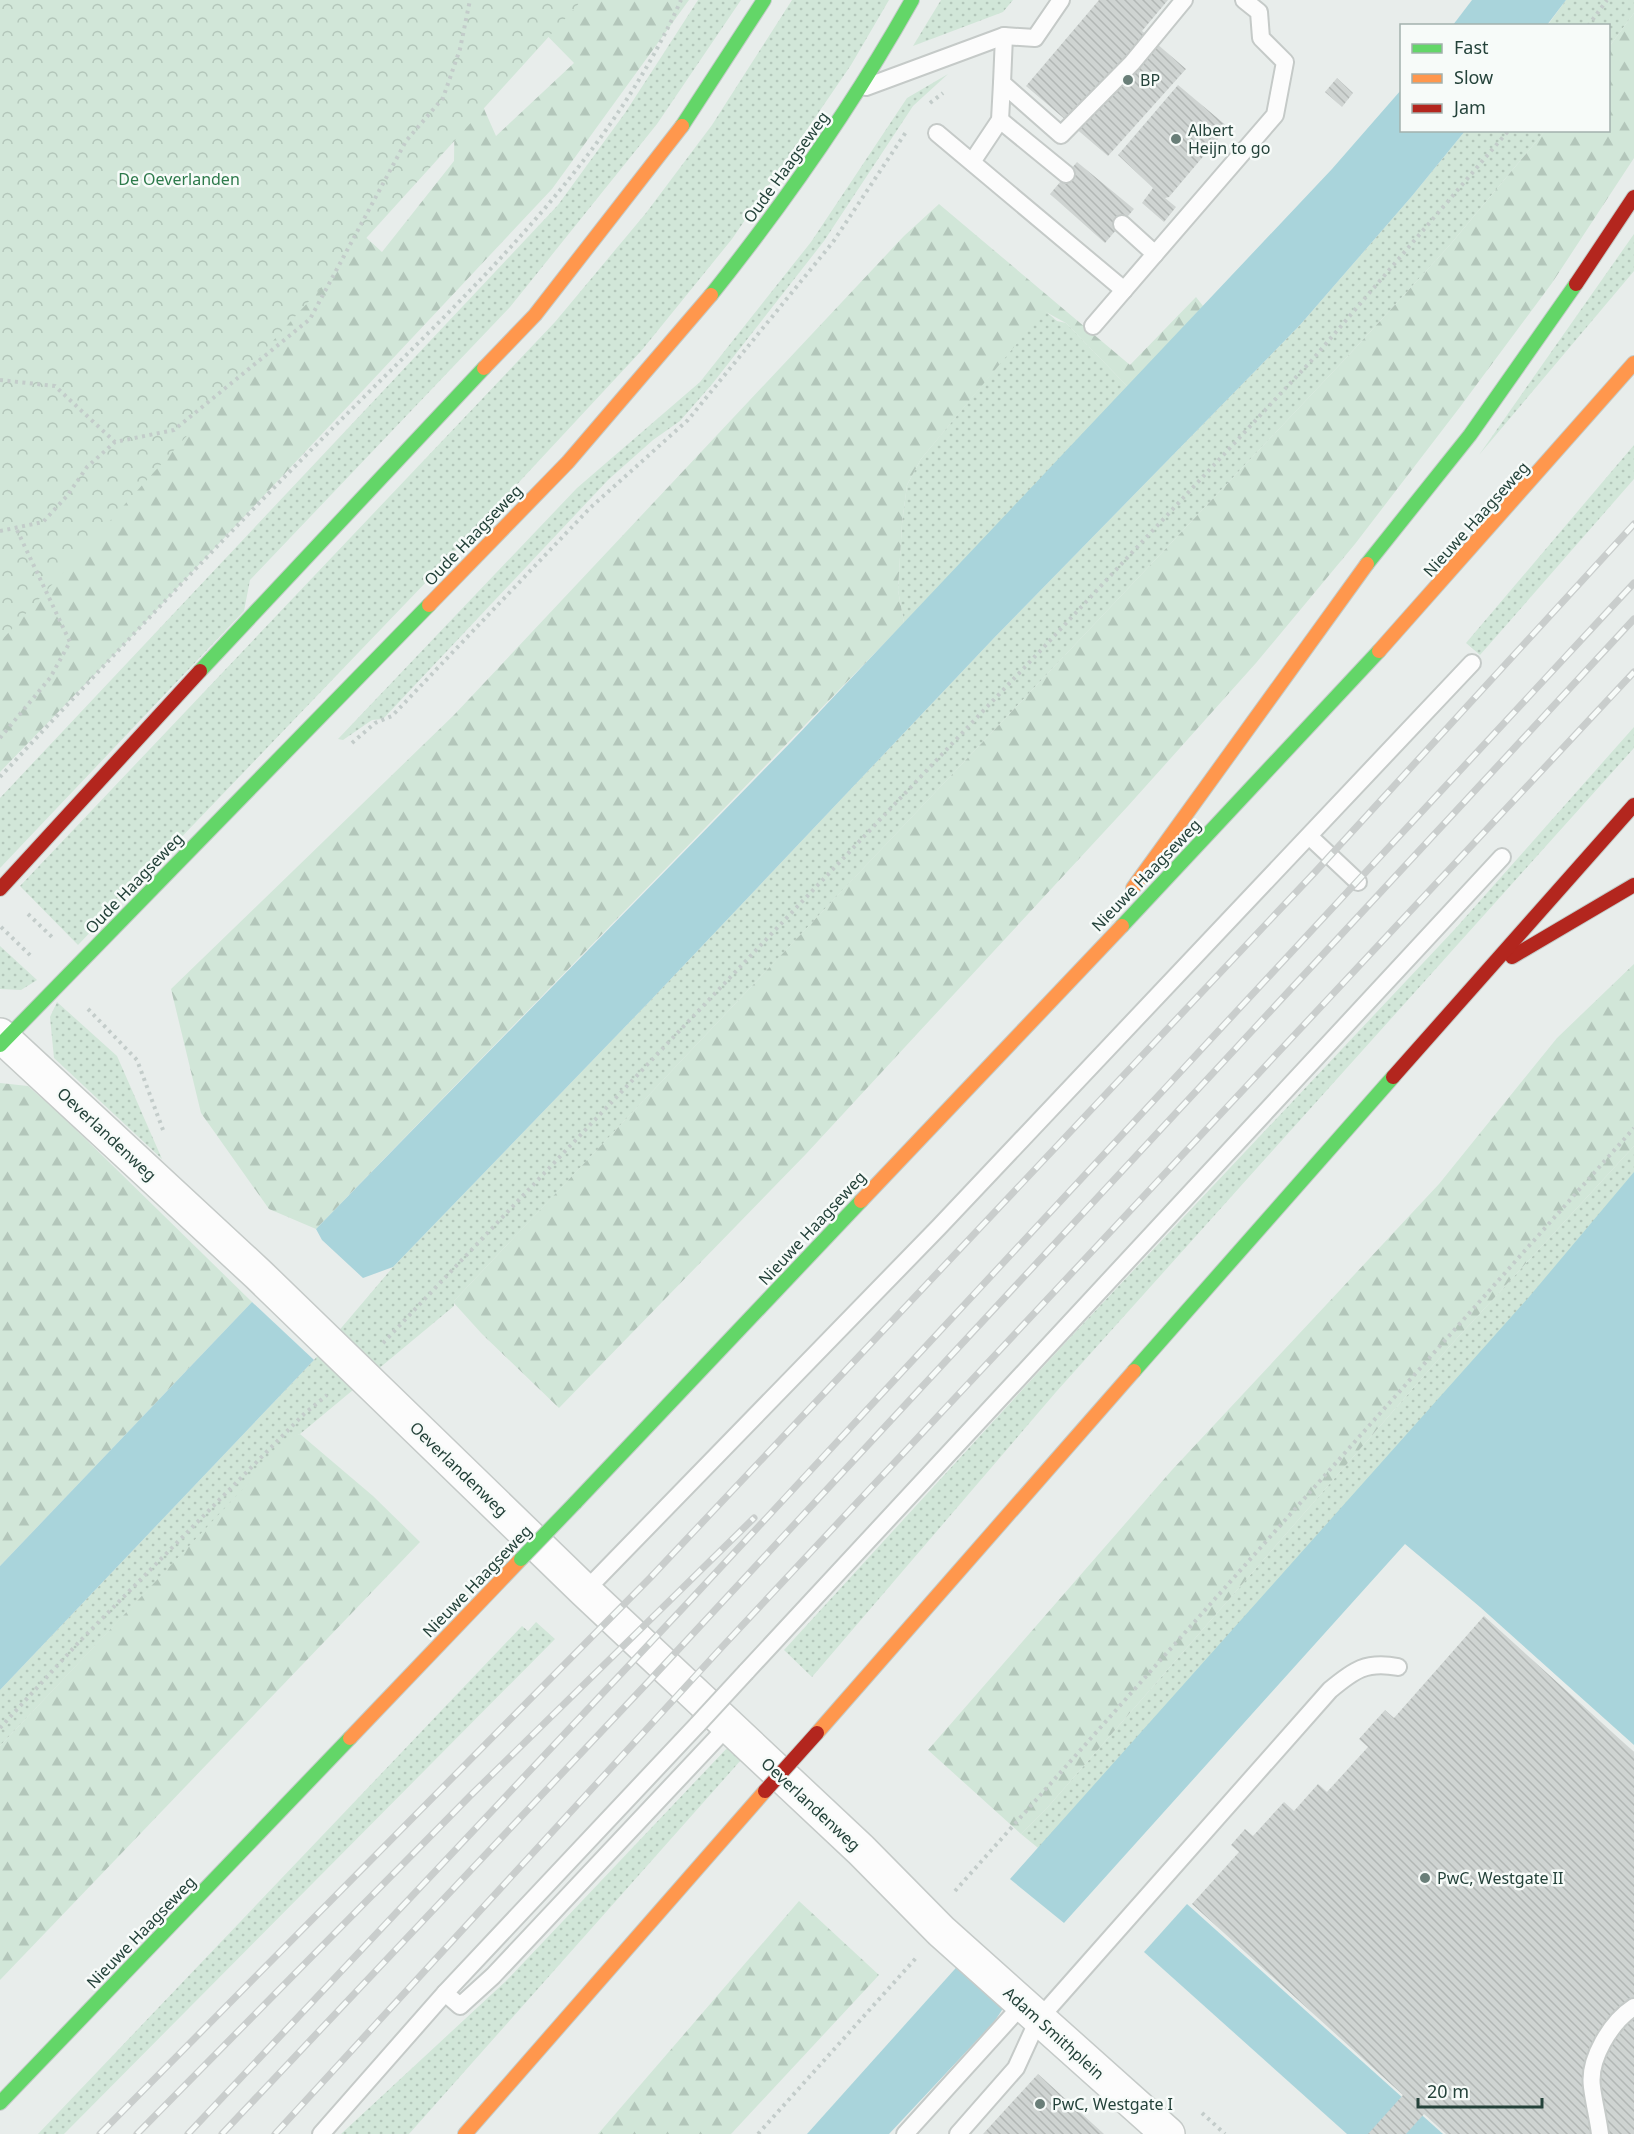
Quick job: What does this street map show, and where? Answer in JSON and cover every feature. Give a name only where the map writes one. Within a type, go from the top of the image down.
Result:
[{"type":"main road","points":[[0,889],[320,540],[535,315],[695,110],[764,0]]},
{"type":"main road","name":"Oude Haagseweg","points":[[455,577],[568,462],[718,287],[800,180],[862,88],[912,0]]},
{"type":"main road","points":[[1059,990],[1375,554],[1470,435],[1549,326],[1634,197]]},
{"type":"main road","name":"Nieuwe Haagseweg","points":[[0,2103],[575,1503],[1312,725],[1513,502],[1634,363]]},
{"type":"main road","points":[[465,2134],[1296,1186],[1634,806]]},
{"type":"main road","points":[[1488,971],[1634,885]]},
{"type":"main road","name":"Oude Haagseweg","points":[[2,1040],[122,918]]},
{"type":"street","name":"Oeverlandenweg","points":[[2,1040],[259,1275],[585,1591],[713,1725],[861,1850],[941,1931]]},
{"type":"street","name":"Adam Smithplein","points":[[941,1931],[1168,2134]]},
{"type":"lane","points":[[862,88],[1004,36],[1035,38],[1061,0]]},
{"type":"lane","points":[[1002,82],[1061,135],[1131,63],[1184,0]]},
{"type":"lane","points":[[1093,326],[1275,115],[1285,62],[1261,38],[1259,12],[1244,0]]},
{"type":"lane","points":[[972,162],[1000,120],[1004,36]]},
{"type":"lane","points":[[1000,120],[1066,174]]},
{"type":"lane","points":[[937,133],[1124,290]]},
{"type":"lane","points":[[1122,224],[1155,254]]},
{"type":"lane","points":[[122,918],[243,818],[409,645],[455,577]]},
{"type":"lane","points":[[585,1591],[939,1227],[1472,663]]},
{"type":"lane","points":[[1309,836],[1359,882]]},
{"type":"lane","points":[[445,1993],[460,2006],[493,1976],[713,1725],[746,1672],[1502,857]]},
{"type":"lane","points":[[905,2134],[1030,2013],[1330,1690],[1353,1671],[1378,1663],[1398,1667]]},
{"type":"lane","points":[[321,2134],[445,1993],[713,1725]]},
{"type":"lane","points":[[1600,2134],[1591,2084],[1599,2048],[1619,2016],[1634,2007]]},
{"type":"lane","points":[[958,2134],[1016,2068],[1030,2013]]},
{"type":"path","points":[[0,531],[43,522],[68,496],[87,467],[115,442],[174,430],[310,319],[406,141],[443,98],[460,49],[470,0]]},
{"type":"path","points":[[0,777],[189,574],[495,263],[581,164],[659,49],[681,0]]},
{"type":"path","points":[[1589,24],[1607,0]]},
{"type":"path","points":[[924,109],[946,92]]},
{"type":"path","points":[[350,745],[375,723],[392,716],[600,498],[688,420],[833,242],[912,123]]},
{"type":"path","points":[[0,1728],[79,1642],[295,1423],[349,1363],[1042,649],[1279,395],[1489,157],[1508,132]]},
{"type":"path","points":[[0,380],[55,386],[115,442]]},
{"type":"path","points":[[0,738],[50,678],[70,642],[16,528]]},
{"type":"path","points":[[0,927],[59,982],[136,1060],[158,1124],[165,1134]]},
{"type":"path","points":[[758,2134],[941,1931],[953,1893],[1634,1128]]},
{"type":"green space","points":[[0,0],[279,159],[382,252],[454,161],[455,93],[465,66],[496,136],[574,63],[517,5],[521,0],[689,0],[552,189],[134,634],[0,772]]},
{"type":"green space","name":"De Oeverlanden","points":[[0,0],[582,0],[0,642]]},
{"type":"green space","points":[[698,0],[741,0],[657,124],[510,307],[250,580],[244,611],[0,868],[0,798],[558,205],[625,113]]},
{"type":"green space","points":[[792,0],[889,0],[851,65],[732,239],[642,350],[429,579],[78,945],[20,886],[555,322],[646,213],[712,125]]},
{"type":"green space","points":[[941,0],[1013,0],[1003,12],[913,46]]},
{"type":"green space","points":[[1566,0],[1634,0],[1634,13],[1610,46],[1610,24],[1548,24]]},
{"type":"green space","points":[[1634,13],[1634,158],[1552,283],[1355,544],[1256,663],[1128,806],[806,1154],[559,1408],[482,1334],[453,1302],[1347,357],[1449,246],[1544,132],[1610,132],[1610,46]]},
{"type":"green space","points":[[948,74],[913,106],[824,241],[713,383],[680,421],[653,440],[608,480],[383,719],[372,720],[343,740],[338,739],[577,488],[700,382],[811,242],[907,98]]},
{"type":"green space","points":[[1464,132],[1544,132],[1449,246],[1347,357],[454,1301],[454,1306],[300,1434],[293,1437],[0,1746],[0,1690],[314,1360],[393,1267],[650,1001],[994,638],[1300,325]]},
{"type":"green space","points":[[939,204],[1130,365],[1196,297],[1203,306],[1128,387],[1066,323],[1044,311],[921,459],[907,485],[898,590],[904,623],[316,1229],[269,1209],[201,1113],[171,989],[454,715],[904,236]]},
{"type":"green space","points":[[1634,234],[1634,271],[1479,455]]},
{"type":"green space","points":[[1044,310],[1057,321],[1066,323],[1128,387],[904,623],[898,590],[907,485],[921,459]]},
{"type":"green space","points":[[1634,445],[1634,479],[1480,655],[1466,643]]},
{"type":"green space","points":[[1634,727],[1634,748],[1056,1392],[812,1677],[784,1650],[1066,1342],[1455,929]]},
{"type":"green space","points":[[0,946],[37,980],[21,990],[0,989]]},
{"type":"green space","points":[[1634,964],[1634,1146],[1449,1347],[1047,1808],[1021,1834],[928,1750],[1172,1470],[1439,1184],[1557,1038]]},
{"type":"green space","points":[[57,1002],[117,1056],[162,1159],[54,1058],[50,1017]]},
{"type":"green space","points":[[0,1083],[28,1086],[63,1117],[252,1302],[0,1566]]},
{"type":"green space","points":[[1634,1146],[1634,1191],[1043,1852],[1021,1834],[1047,1808],[1449,1347]]},
{"type":"green space","points":[[300,1434],[373,1496],[420,1542],[0,1980],[0,1746],[293,1436]]},
{"type":"green space","points":[[536,1622],[555,1639],[64,2134],[38,2134],[522,1626],[528,1631]]},
{"type":"green space","points":[[728,1747],[741,1760],[409,2134],[341,2134],[506,1981]]},
{"type":"green space","points":[[799,1901],[879,1975],[731,2134],[598,2134]]},
{"type":"water","points":[[1472,0],[1566,0],[1548,24],[1454,24]]},
{"type":"water","points":[[1400,91],[1400,132],[1464,132],[1300,325],[994,638],[650,1001],[393,1267],[363,1278],[322,1240],[316,1229],[792,741],[1332,169]]},
{"type":"water","points":[[1634,1172],[1634,1745],[1480,1607],[1405,1544],[1064,1923],[1010,1879],[1529,1297]]},
{"type":"water","points":[[252,1302],[314,1360],[0,1690],[0,1566]]},
{"type":"water","points":[[1187,1904],[1443,2134],[1347,2134],[1144,1952]]},
{"type":"water","points":[[963,1960],[1008,2001],[994,2022],[889,2134],[807,2134]]},
{"type":"building","points":[[1099,0],[1168,0],[1142,31],[1186,69],[1108,156],[1026,86]]},
{"type":"building","points":[[1337,78],[1353,93],[1342,107],[1325,92]]},
{"type":"building","points":[[1178,85],[1228,127],[1169,197],[1165,198],[1176,207],[1164,222],[1142,203],[1153,188],[1118,155]]},
{"type":"building","points":[[1077,162],[1134,209],[1105,243],[1050,194]]},
{"type":"building","name":"PwC, Westgate II","points":[[1484,1616],[1634,1752],[1634,2134],[1446,2134],[1424,2114],[1406,2134],[1368,2134],[1403,2095],[1192,1904],[1239,1852],[1231,1845],[1245,1829],[1253,1836],[1284,1802],[1294,1811],[1318,1784],[1327,1792],[1368,1747],[1359,1739],[1385,1710],[1394,1718]]},
{"type":"building","name":"PwC, Westgate I","points":[[1038,2074],[1104,2134],[983,2134]]},
{"type":"railway","points":[[100,2134],[650,1578],[1317,870],[1634,524]]},
{"type":"railway","points":[[188,2134],[682,1609],[1634,583]]},
{"type":"railway","points":[[222,2134],[651,1679],[1634,619]]},
{"type":"railway","points":[[275,2134],[722,1647],[1634,672]]},
{"type":"railway","points":[[137,2134],[470,1796],[754,1518]]},
{"type":"traffic: fast","points":[[682,126],[764,0]]},
{"type":"traffic: fast","points":[[711,295],[818,152],[890,39],[912,0]]},
{"type":"traffic: fast","points":[[1367,564],[1470,435],[1576,284]]},
{"type":"traffic: fast","points":[[200,671],[484,368]]},
{"type":"traffic: fast","points":[[0,1045],[429,605]]},
{"type":"traffic: fast","points":[[1122,926],[1379,651]]},
{"type":"traffic: fast","points":[[1134,1371],[1393,1077]]},
{"type":"traffic: fast","points":[[575,1503],[861,1201]]},
{"type":"traffic: fast","points":[[521,1559],[575,1503]]},
{"type":"traffic: fast","points":[[0,2103],[350,1738]]},
{"type":"traffic: slow","points":[[484,368],[535,315],[682,126]]},
{"type":"traffic: slow","points":[[429,605],[568,462],[711,295]]},
{"type":"traffic: slow","points":[[1379,651],[1634,363]]},
{"type":"traffic: slow","points":[[1133,888],[1367,564]]},
{"type":"traffic: slow","points":[[861,1201],[1122,926]]},
{"type":"traffic: slow","points":[[817,1733],[1134,1371]]},
{"type":"traffic: slow","points":[[350,1738],[521,1559]]},
{"type":"traffic: slow","points":[[465,2134],[765,1791]]},
{"type":"traffic: jam","points":[[1576,284],[1634,197]]},
{"type":"traffic: jam","points":[[0,889],[200,671]]},
{"type":"traffic: jam","points":[[1393,1077],[1634,805]]},
{"type":"traffic: jam","points":[[1512,957],[1634,885]]},
{"type":"traffic: jam","points":[[765,1791],[817,1733]]},
{"type":"place","name":"BP","points":[[1128,80]]},
{"type":"place","name":"Albert Heijn to go","points":[[1176,139]]},
{"type":"place","name":"PwC, Westgate II","points":[[1425,1878]]},
{"type":"place","name":"PwC, Westgate I","points":[[1040,2104]]}]
